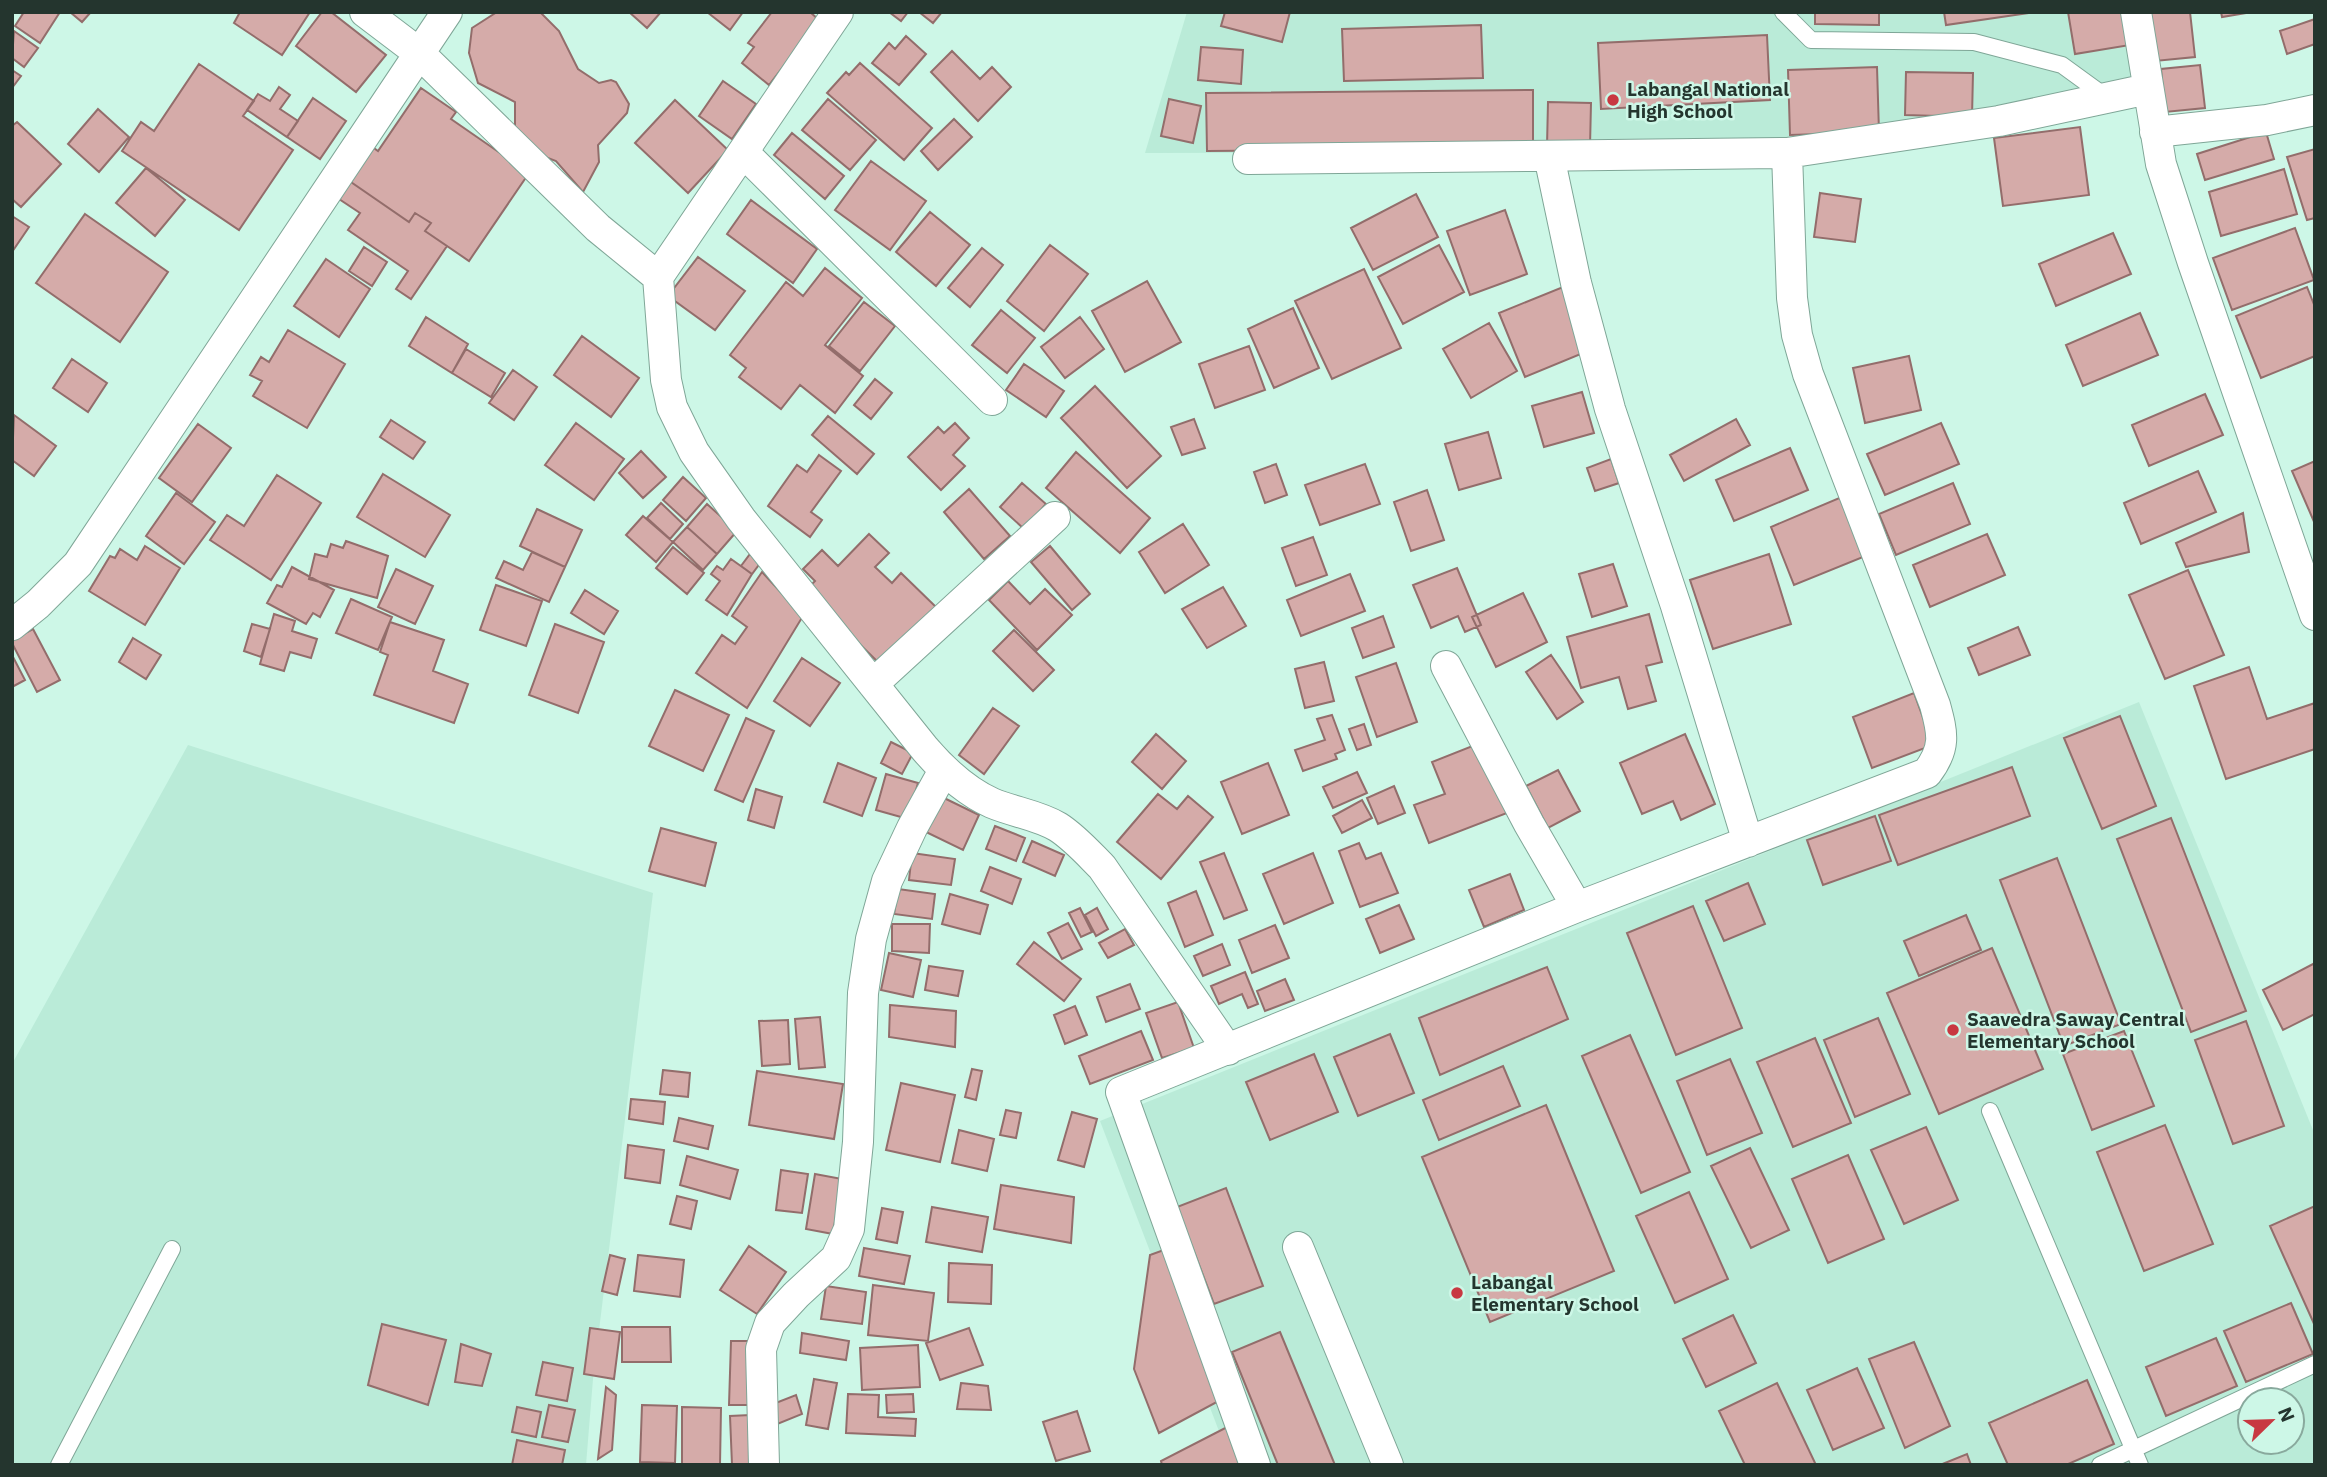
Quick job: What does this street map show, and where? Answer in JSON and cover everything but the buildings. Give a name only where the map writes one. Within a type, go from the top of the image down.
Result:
[{"type":"street","points":[[365,12],[419,53],[598,228],[659,277]]},
{"type":"street","points":[[12,625],[38,604],[78,564],[447,12]]},
{"type":"street","points":[[838,12],[659,277],[666,380],[681,428],[694,453],[741,519],[944,770],[965,787],[992,803],[1057,827],[1078,843],[1102,867],[1228,1050]]},
{"type":"street","points":[[2136,12],[2161,164],[2315,615]]},
{"type":"street","points":[[1248,159],[1787,153],[1999,121],[2148,89]]},
{"type":"street","points":[[2155,132],[2267,120],[2315,110]]},
{"type":"street","points":[[743,152],[992,400]]},
{"type":"street","points":[[1255,1465],[1121,1091],[1577,907],[1927,773],[1938,759],[1942,744],[1941,726],[1924,672],[1808,374],[1797,335],[1792,298],[1787,153]]},
{"type":"street","points":[[1549,156],[1576,283],[1610,409],[1676,606],[1748,842]]},
{"type":"street","points":[[873,684],[1055,517]]},
{"type":"street","points":[[1446,666],[1529,824],[1577,907]]},
{"type":"street","points":[[764,1465],[761,1349],[771,1323],[796,1295],[836,1258],[849,1229],[858,1142],[863,993],[871,939],[887,881],[944,770]]},
{"type":"street","points":[[1298,1247],[1388,1465]]},
{"type":"lane","points":[[1783,12],[1811,40],[1974,41],[2062,65],[2107,98]]},
{"type":"lane","points":[[1990,1111],[2136,1458]]},
{"type":"lane","points":[[59,1465],[172,1249]]},
{"type":"lane","points":[[2099,1465],[2136,1458],[2315,1364]]},
{"type":"shaded area","name":"Labangal National High School","points":[[1187,12],[2127,12],[2139,81],[1883,135],[1532,152],[1145,153]]},
{"type":"shaded area","name":"Saavedra Saway Central Elementary School","points":[[2139,702],[2315,1135],[2315,1465],[1232,1465],[1100,1121]]},
{"type":"shaded area","points":[[188,745],[653,893],[593,1379],[586,1465],[12,1465],[12,1064]]},
{"type":"place","name":"Labangal National High School","points":[[1613,100]]},
{"type":"place","name":"Saavedra Saway Central Elementary School","points":[[1953,1030]]},
{"type":"place","name":"Labangal Elementary School","points":[[1457,1293]]}]
